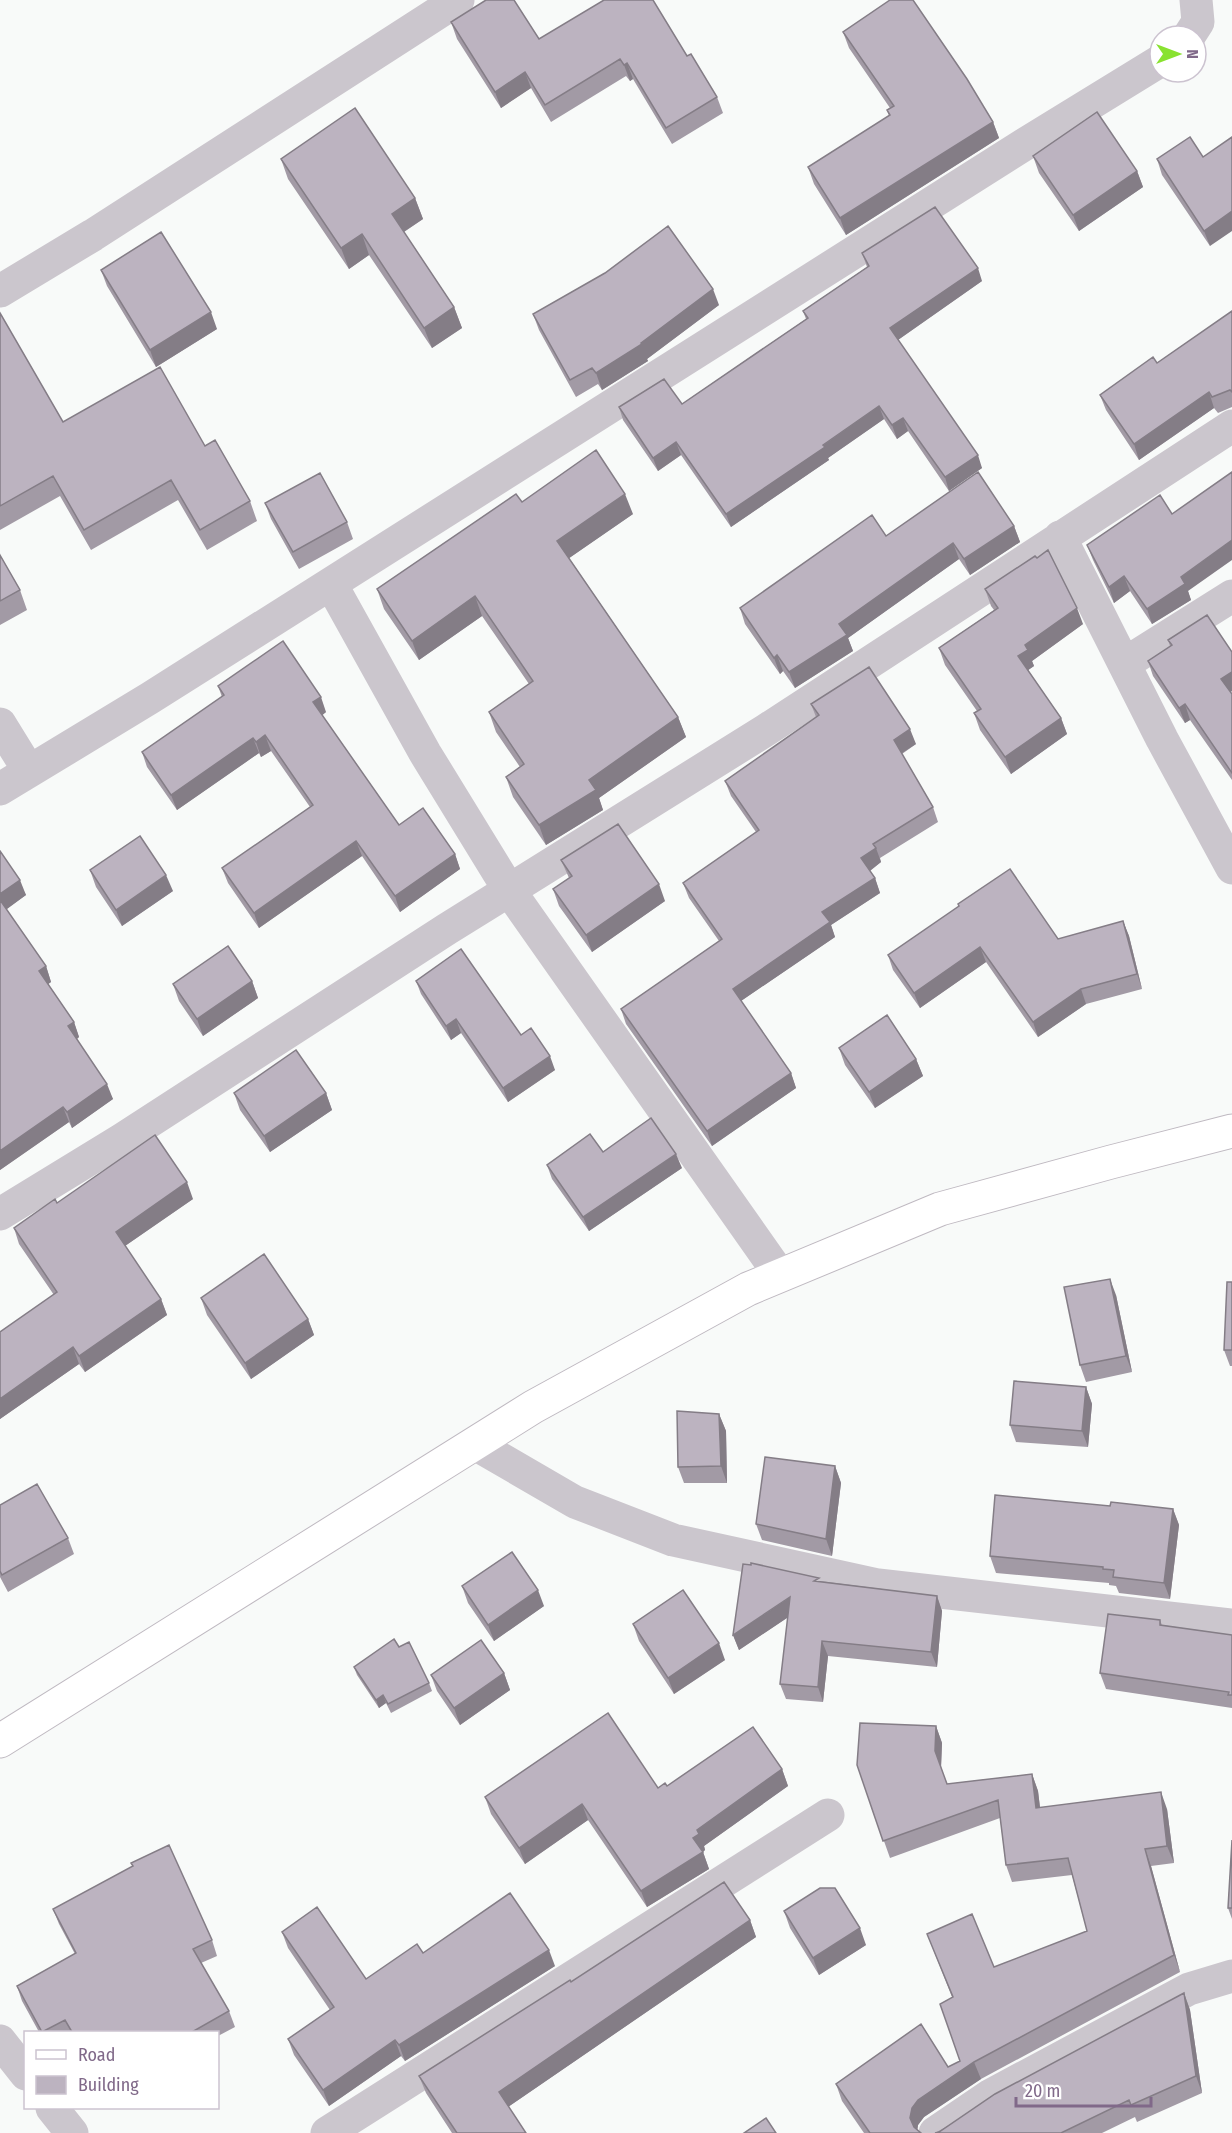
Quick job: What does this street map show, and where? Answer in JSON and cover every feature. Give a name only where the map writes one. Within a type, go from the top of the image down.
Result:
[{"type":"main road","points":[[0,1741],[533,1407],[748,1289],[940,1209],[1232,1131]]},
{"type":"street","points":[[0,291],[93,235],[458,0]]},
{"type":"street","points":[[1196,0],[1197,24]]},
{"type":"street","points":[[0,789],[150,698],[1148,68]]},
{"type":"street","points":[[0,1214],[121,1140],[509,890],[766,730],[1232,426]]},
{"type":"street","points":[[1060,537],[1162,739],[1232,868]]},
{"type":"street","points":[[331,584],[425,753],[509,890],[780,1275]]},
{"type":"street","points":[[1124,664],[1232,596]]},
{"type":"street","points":[[0,724],[29,771]]},
{"type":"street","points":[[475,1444],[575,1502],[673,1540],[878,1585],[1232,1624]]},
{"type":"street","points":[[327,2133],[828,1815]]},
{"type":"street","points":[[935,2133],[991,2096],[1169,1999],[1189,1989],[1232,1976]]},
{"type":"street","points":[[0,2041],[24,2071]]},
{"type":"street","points":[[53,2109],[72,2133]]},
{"type":"building","points":[[486,0],[514,0],[539,39],[604,0],[653,0],[687,56],[691,54],[717,97],[666,128],[627,63],[624,65],[620,59],[545,105],[525,72],[495,92],[451,22]]},
{"type":"building","points":[[890,0],[913,0],[967,79],[993,122],[840,218],[808,167],[890,115],[887,110],[894,106],[843,32]]},
{"type":"building","points":[[355,108],[415,198],[392,214],[454,307],[424,328],[362,234],[341,248],[281,159]]},
{"type":"building","points":[[1097,112],[1137,171],[1073,215],[1033,156]]},
{"type":"building","points":[[1190,137],[1203,157],[1232,137],[1232,211],[1204,231],[1157,159]]},
{"type":"building","points":[[935,207],[978,268],[890,328],[978,455],[945,477],[903,418],[892,425],[879,406],[823,445],[825,447],[726,514],[676,442],[653,458],[619,407],[664,379],[682,404],[808,318],[803,311],[869,266],[862,253]]},
{"type":"building","points":[[668,226],[713,289],[642,344],[596,373],[592,368],[570,380],[533,314],[605,273]]},
{"type":"building","points":[[161,232],[211,312],[150,350],[101,270]]},
{"type":"building","points":[[1232,311],[1232,392],[1230,390],[1212,397],[1209,392],[1134,444],[1100,395],[1153,357],[1157,363]]},
{"type":"building","points":[[0,313],[63,422],[160,367],[205,446],[215,440],[250,501],[200,530],[171,480],[84,530],[53,476],[0,506]]},
{"type":"building","points":[[596,450],[625,494],[557,541],[678,717],[589,780],[596,790],[539,825],[506,777],[524,764],[489,712],[533,681],[475,596],[412,641],[377,589],[516,494],[522,502]]},
{"type":"building","points":[[978,472],[1014,526],[964,559],[953,543],[839,624],[847,635],[789,672],[777,655],[774,658],[740,608],[872,515],[886,536]]},
{"type":"building","points":[[1232,472],[1232,540],[1181,577],[1185,584],[1147,609],[1124,576],[1109,587],[1087,545],[1160,495],[1172,514]]},
{"type":"building","points":[[320,473],[347,522],[293,552],[265,503]]},
{"type":"building","points":[[1048,550],[1077,608],[1025,645],[1028,650],[1018,656],[1061,718],[1005,757],[974,713],[981,709],[939,648],[998,608],[985,589]]},
{"type":"building","points":[[0,555],[20,590],[0,601]]},
{"type":"building","points":[[1207,615],[1232,652],[1232,672],[1221,679],[1232,694],[1232,773],[1185,704],[1179,708],[1148,661],[1172,645],[1168,640]]},
{"type":"building","points":[[283,641],[321,697],[313,702],[399,825],[423,808],[455,854],[395,896],[356,841],[254,913],[222,868],[313,805],[265,735],[256,742],[253,738],[171,795],[142,752],[224,695],[218,686]]},
{"type":"building","points":[[869,667],[910,729],[894,740],[933,807],[873,844],[876,848],[861,858],[875,878],[822,912],[830,922],[733,989],[791,1073],[707,1131],[621,1009],[722,939],[683,883],[759,830],[725,781],[819,715],[811,704]]},
{"type":"building","points":[[618,824],[659,884],[586,935],[553,889],[572,876],[561,860]]},
{"type":"building","points":[[140,836],[166,875],[116,910],[90,870]]},
{"type":"building","points":[[0,851],[20,880],[0,894]]},
{"type":"building","points":[[1010,869],[1058,939],[1123,921],[1137,974],[1081,989],[1033,1022],[980,947],[914,993],[888,955]]},
{"type":"building","points":[[0,900],[46,966],[39,971],[74,1022],[68,1026],[107,1084],[67,1112],[63,1107],[0,1151]]},
{"type":"building","points":[[228,946],[252,981],[197,1019],[173,984]]},
{"type":"building","points":[[461,949],[521,1035],[531,1028],[550,1056],[503,1088],[456,1019],[446,1026],[416,981]]},
{"type":"building","points":[[887,1015],[916,1059],[869,1092],[839,1048]]},
{"type":"building","points":[[296,1050],[326,1093],[264,1136],[234,1093]]},
{"type":"building","points":[[651,1118],[676,1154],[583,1217],[547,1165],[590,1134],[603,1152]]},
{"type":"building","points":[[155,1135],[187,1182],[116,1232],[161,1299],[79,1356],[73,1347],[0,1399],[0,1332],[57,1292],[14,1228],[55,1199],[57,1203]]},
{"type":"building","points":[[264,1254],[308,1319],[245,1363],[201,1298]]},
{"type":"building","points":[[1110,1279],[1126,1356],[1080,1365],[1064,1287]]},
{"type":"building","points":[[1227,1282],[1232,1282],[1232,1350],[1224,1350]]},
{"type":"building","points":[[1014,1381],[1086,1387],[1082,1431],[1010,1425]]},
{"type":"building","points":[[677,1411],[719,1414],[721,1466],[678,1467]]},
{"type":"building","points":[[765,1457],[835,1466],[826,1539],[756,1524]]},
{"type":"building","points":[[37,1484],[68,1538],[2,1575],[0,1571],[0,1505]]},
{"type":"building","points":[[995,1495],[1110,1506],[1111,1502],[1173,1509],[1164,1583],[1113,1577],[1114,1570],[1103,1569],[1103,1567],[990,1556]]},
{"type":"building","points":[[512,1552],[538,1590],[488,1625],[462,1586]]},
{"type":"building","points":[[751,1563],[819,1578],[814,1581],[937,1596],[931,1652],[822,1641],[818,1687],[780,1684],[790,1597],[733,1635],[743,1564],[751,1565]]},
{"type":"building","points":[[683,1590],[719,1643],[668,1678],[633,1624]]},
{"type":"building","points":[[1108,1614],[1160,1620],[1160,1625],[1232,1635],[1232,1695],[1228,1695],[1229,1692],[1100,1673]]},
{"type":"building","points":[[394,1639],[399,1647],[409,1642],[429,1683],[388,1704],[383,1695],[376,1700],[354,1667]]},
{"type":"building","points":[[481,1640],[504,1673],[454,1708],[431,1675]]},
{"type":"building","points":[[608,1713],[658,1788],[665,1783],[667,1786],[753,1727],[782,1769],[697,1830],[699,1834],[693,1838],[703,1852],[641,1891],[582,1804],[519,1848],[485,1797]]},
{"type":"building","points":[[860,1723],[936,1726],[935,1751],[947,1784],[1032,1774],[1036,1808],[1161,1792],[1167,1846],[1145,1849],[1174,1955],[974,2062],[918,2100],[912,2108],[910,2118],[914,2127],[921,2133],[870,2133],[836,2084],[921,2024],[948,2067],[960,2061],[940,2004],[953,1997],[927,1934],[972,1914],[994,1967],[1087,1931],[1068,1858],[1006,1865],[998,1800],[883,1841],[857,1765]]},
{"type":"building","points":[[1232,1840],[1232,1908],[1228,1908]]},
{"type":"building","points":[[169,1845],[212,1940],[193,1949],[229,2011],[194,2031],[71,2031],[65,2020],[41,2031],[17,1986],[76,1953],[53,1909],[133,1866],[131,1863]]},
{"type":"building","points":[[724,1882],[750,1920],[499,2092],[526,2133],[457,2133],[419,2076],[570,1980],[571,1982]]},
{"type":"building","points":[[820,1888],[835,1888],[860,1928],[813,1958],[784,1911]]},
{"type":"building","points":[[510,1893],[549,1950],[399,2045],[395,2040],[323,2090],[288,2039],[334,2007],[282,1932],[317,1907],[366,1979],[417,1944],[423,1953]]},
{"type":"building","points":[[1184,1993],[1196,2076],[1131,2105],[1129,2100],[1061,2133],[935,2133],[995,2094]]},
{"type":"building","points":[[766,2118],[776,2133],[744,2133]]}]
